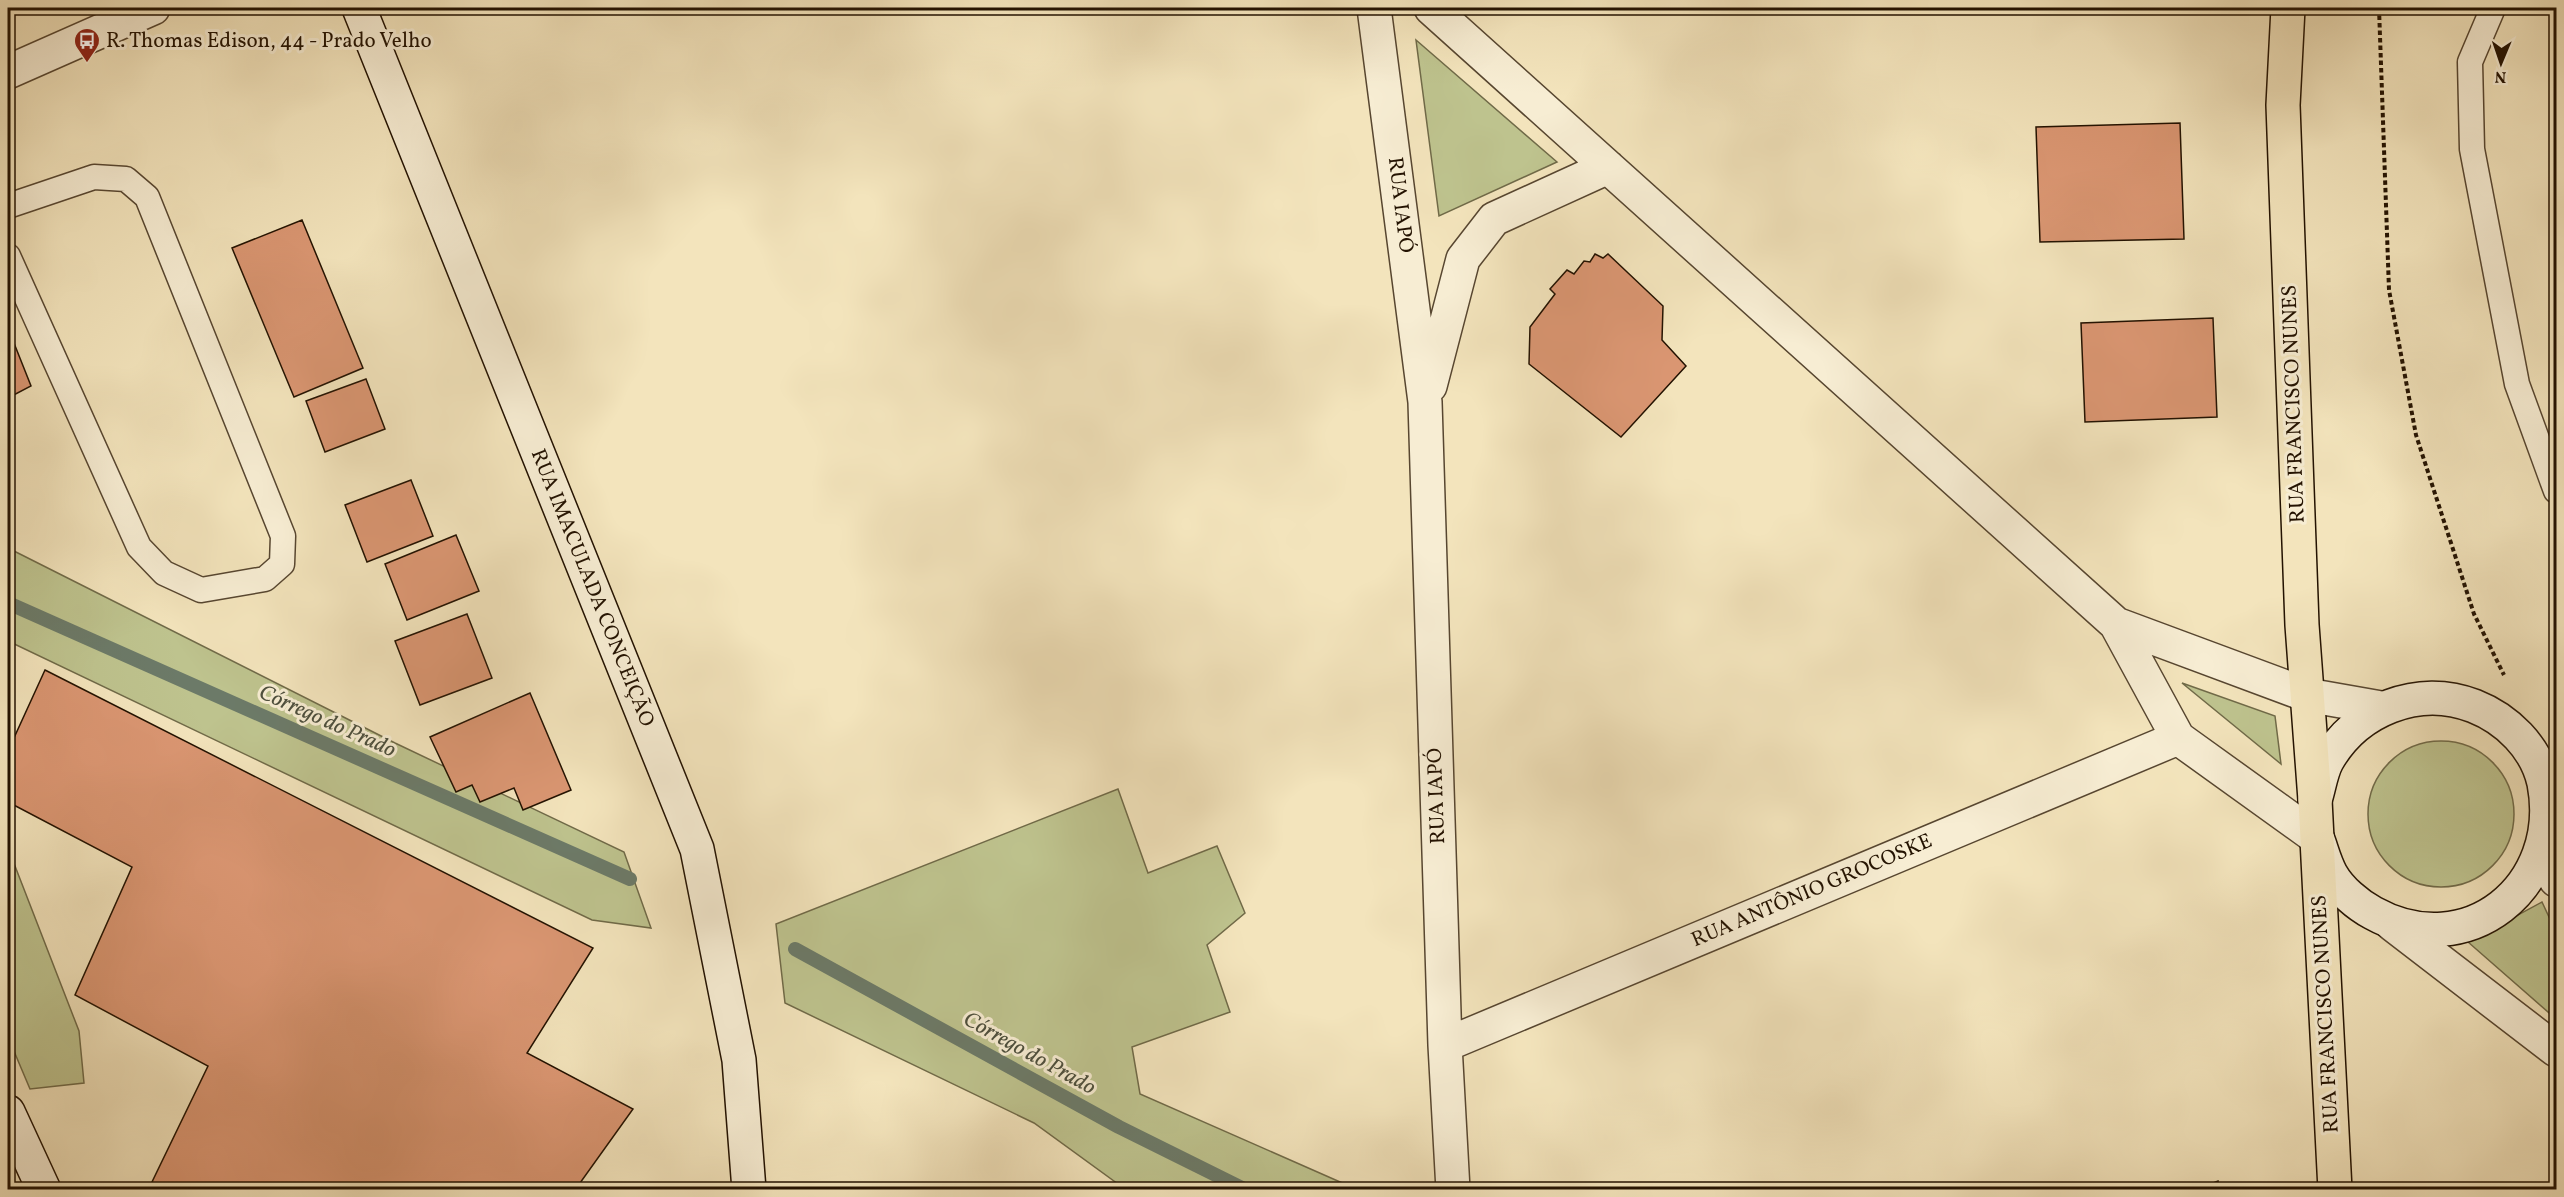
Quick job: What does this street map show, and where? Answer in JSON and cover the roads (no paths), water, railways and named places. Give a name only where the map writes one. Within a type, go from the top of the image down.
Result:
[{"type":"main road","points":[[2283,105],[2288,8]]},
{"type":"main road","name":"RUA FRANCISCO NUNES","points":[[2283,105],[2302,625],[2315,800],[2335,1190]]},
{"type":"street","points":[[8,72],[153,8]]},
{"type":"street","name":"RUA IMACULADA CONCEIÇÃO","points":[[359,8],[697,849],[739,1060],[749,1190]]},
{"type":"street","name":"RUA IAPÓ","points":[[1374,8],[1425,402],[1445,1045],[1453,1190]]},
{"type":"street","points":[[1431,8],[2116,624],[2178,738],[2317,838],[2331,875],[2358,905],[2392,924],[2556,1050]]},
{"type":"street","name":"RUA FRANCISCO NUNES","points":[[2273,8],[2283,105]]},
{"type":"street","name":"RUA IAPÓ","points":[[1425,402],[1463,259],[1494,219],[1608,166]]},
{"type":"street","points":[[2116,624],[2307,694],[2381,708]]},
{"type":"street","points":[[2315,800],[2326,763],[2348,731],[2381,708],[2418,698],[2456,699],[2491,713],[2521,738],[2541,770],[2549,807],[2556,880]]},
{"type":"street","name":"RUA ANTÔNIO GROCOSKE","points":[[1445,1045],[2178,738]]},
{"type":"street","points":[[2521,738],[2556,745]]},
{"type":"street","points":[[2392,924],[2433,931],[2473,924],[2509,903],[2535,871],[2551,837]]},
{"type":"street","points":[[8,1112],[44,1190]]},
{"type":"lane","points":[[2493,8],[2470,62],[2472,149],[2517,384],[2556,491]]},
{"type":"lane","points":[[8,206],[94,177],[126,178],[147,197],[283,536],[282,564],[265,579],[201,590],[164,573],[140,547],[8,256]]},
{"type":"waterway","name":"Córrego do Prado","points":[[8,603],[630,879]]},
{"type":"waterway","name":"Córrego do Prado","points":[[795,949],[1119,1127],[1246,1190]]},
{"type":"place","name":"R. Thomas Edison, 44 - Prado Velho","points":[[87,64]]}]
